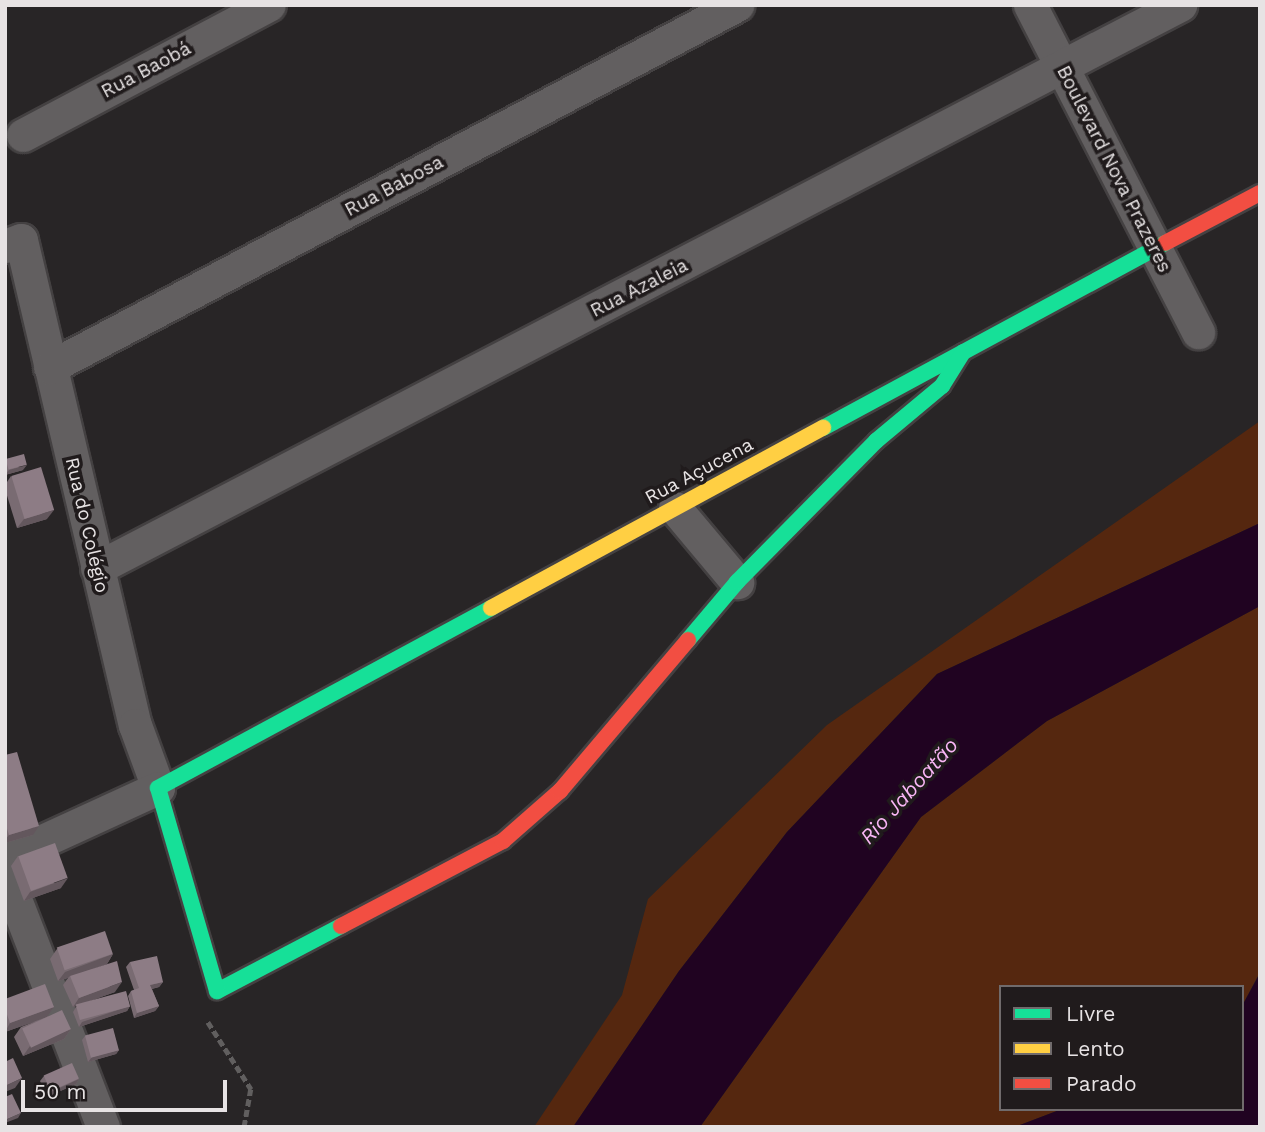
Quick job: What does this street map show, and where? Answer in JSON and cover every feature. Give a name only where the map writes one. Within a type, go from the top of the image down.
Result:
[{"type":"street","name":"Rua Baobá","points":[[23,135],[269,5]]},
{"type":"street","name":"Rua Babosa","points":[[50,367],[737,5]]},
{"type":"street","name":"Boulevard Nova Prazeres","points":[[1030,5],[1198,332]]},
{"type":"street","name":"Rua Azaleia","points":[[97,568],[1180,5]]},
{"type":"street","name":"Rua Açucena","points":[[150,793],[1155,247],[1260,193]]},
{"type":"street","name":"Rua do Colégio","points":[[13,243],[50,367],[150,793]]},
{"type":"street","points":[[5,858],[150,793],[217,991],[317,943],[503,841],[560,791],[737,582],[876,441],[942,386],[962,352]]},
{"type":"street","points":[[675,508],[737,582]]},
{"type":"street","points":[[5,873],[103,1127]]},
{"type":"shaded area","points":[[1260,421],[1260,523],[937,674],[787,832],[679,971],[573,1127],[534,1127],[622,995],[648,899],[827,725]]},
{"type":"shaded area","points":[[1260,606],[1260,972],[1244,1002],[1244,985],[999,985],[999,1111],[1057,1111],[1015,1127],[700,1127],[921,817],[1047,721]]},
{"type":"water","name":"Rio Jaboatão","points":[[1260,523],[1260,606],[1047,721],[921,817],[700,1127],[573,1127],[679,971],[787,832],[937,674]]},
{"type":"water","points":[[1260,973],[1260,1127],[1015,1127],[1057,1111],[1244,1111],[1244,1002]]},
{"type":"building","points":[[24,454],[27,465],[8,470],[6,459]]},
{"type":"building","points":[[41,467],[54,510],[25,519],[11,476]]},
{"type":"building","points":[[17,752],[39,826],[9,835],[5,822],[5,755]]},
{"type":"building","points":[[55,843],[68,878],[31,891],[18,856]]},
{"type":"building","points":[[105,931],[113,954],[65,970],[57,948]]},
{"type":"building","points":[[157,956],[163,982],[150,985],[159,1006],[137,1013],[131,991],[139,988],[130,962]]},
{"type":"building","points":[[117,961],[122,982],[79,998],[70,976]]},
{"type":"building","points":[[45,984],[54,1007],[10,1023],[5,999]]},
{"type":"building","points":[[126,991],[130,1006],[80,1020],[76,1004]]},
{"type":"building","points":[[62,1010],[71,1029],[31,1048],[22,1029]]},
{"type":"building","points":[[113,1028],[119,1050],[91,1058],[85,1036]]},
{"type":"building","points":[[13,1058],[22,1078],[5,1086],[5,1062]]},
{"type":"building","points":[[72,1063],[79,1079],[51,1091],[44,1076]]},
{"type":"building","points":[[12,1094],[21,1113],[5,1120],[5,1097]]},
{"type":"traffic: fast","points":[[823,428],[1165,243]]},
{"type":"traffic: fast","points":[[688,640],[737,582],[876,441],[942,386],[963,352]]},
{"type":"traffic: fast","points":[[341,926],[217,991],[158,788],[491,608]]},
{"type":"traffic: slow","points":[[491,608],[823,428]]},
{"type":"traffic: jam","points":[[1165,243],[1260,193]]},
{"type":"traffic: jam","points":[[341,926],[503,841],[560,791],[688,640]]}]
